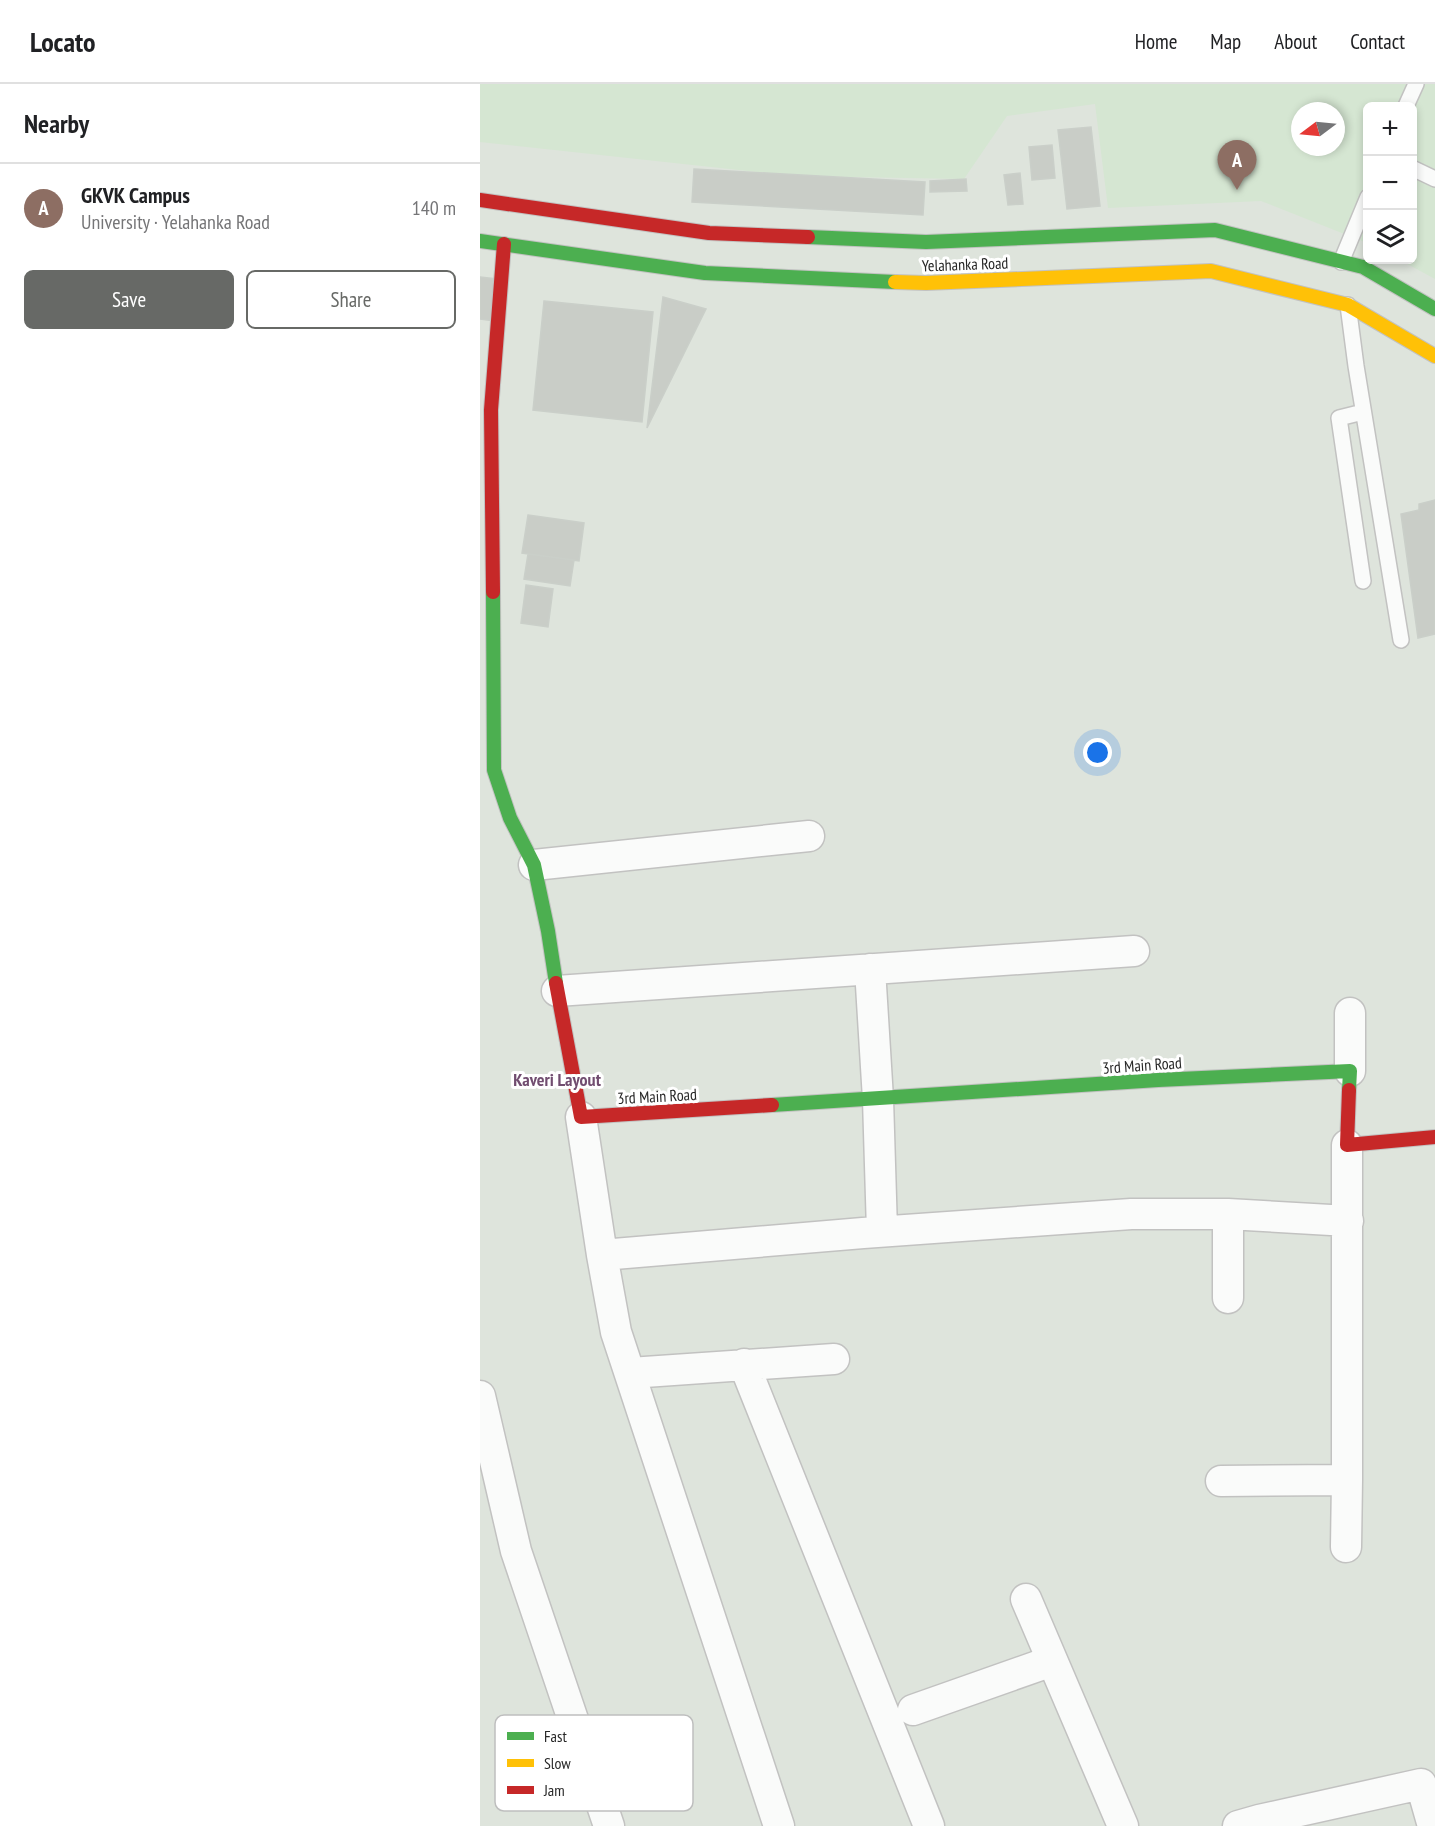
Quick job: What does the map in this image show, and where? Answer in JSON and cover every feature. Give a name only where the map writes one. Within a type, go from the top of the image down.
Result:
[{"type":"main road","name":"Yelahanka Road","points":[[480,200],[709,233],[926,243],[1215,231],[1363,267],[1435,309]]},
{"type":"main road","name":"Yelahanka Road","points":[[480,241],[705,273],[926,283],[1211,271],[1348,305],[1435,356]]},
{"type":"main road","points":[[504,244],[492,410],[494,770],[510,818],[534,865],[582,1117]]},
{"type":"main road","points":[[1350,1071],[1347,1144],[1435,1137]]},
{"type":"main road","name":"3rd Main Road","points":[[582,1117],[1222,1076],[1350,1071]]},
{"type":"street","points":[[534,865],[808,836]]},
{"type":"street","points":[[557,991],[1134,951]]},
{"type":"street","points":[[870,969],[878,1099],[882,1232]]},
{"type":"street","points":[[1350,1013],[1350,1071]]},
{"type":"street","points":[[582,1117],[602,1255],[616,1332],[779,1826]]},
{"type":"street","points":[[1346,1547],[1347,1144]]},
{"type":"street","points":[[602,1255],[1131,1214],[1228,1214],[1348,1221]]},
{"type":"street","points":[[1228,1214],[1228,1298]]},
{"type":"street","points":[[630,1373],[834,1359]]},
{"type":"street","points":[[744,1364],[929,1826]]},
{"type":"street","points":[[480,1396],[516,1551],[571,1715]]},
{"type":"street","points":[[1221,1481],[1347,1480]]},
{"type":"street","points":[[1026,1599],[1123,1826]]},
{"type":"street","points":[[913,1710],[1052,1661]]},
{"type":"street","points":[[1238,1826],[1428,1782],[1433,1826]]},
{"type":"street","points":[[604,1811],[609,1826]]},
{"type":"lane","points":[[1408,102],[1416,84]]},
{"type":"lane","points":[[1417,170],[1435,179]]},
{"type":"lane","points":[[1341,262],[1363,209]]},
{"type":"lane","points":[[1348,305],[1363,412],[1401,640]]},
{"type":"lane","points":[[1363,412],[1339,418],[1363,581]]},
{"type":"shaded area","points":[[480,84],[1435,84],[1435,279],[1407,264],[1417,264],[1417,102],[1363,102],[1363,241],[1261,201],[1108,208],[1095,104],[1007,116],[964,179],[793,176],[480,142]]},
{"type":"building","points":[[1091,127],[1100,206],[1067,209],[1058,130]]},
{"type":"building","points":[[1052,145],[1055,178],[1032,180],[1029,147]]},
{"type":"building","points":[[694,169],[925,182],[923,215],[692,202]]},
{"type":"building","points":[[1020,173],[1023,204],[1008,205],[1004,175]]},
{"type":"building","points":[[966,179],[967,191],[930,192],[930,181]]},
{"type":"building","points":[[480,277],[497,279],[494,321],[480,319]]},
{"type":"building","points":[[663,297],[706,309],[647,428]]},
{"type":"building","points":[[544,301],[653,312],[642,422],[533,410]]},
{"type":"building","points":[[1435,500],[1435,634],[1418,638],[1401,514],[1419,510],[1419,504]]},
{"type":"building","points":[[528,515],[584,523],[579,561],[522,553]]},
{"type":"building","points":[[528,554],[574,560],[570,586],[524,579]]},
{"type":"building","points":[[526,585],[553,589],[548,627],[521,623]]},
{"type":"traffic: fast","points":[[808,237],[926,242],[1215,230],[1363,267],[1435,309]]},
{"type":"traffic: fast","points":[[480,241],[705,273],[895,282]]},
{"type":"traffic: fast","points":[[493,592],[494,770],[510,818],[534,865],[556,983]]},
{"type":"traffic: fast","points":[[772,1105],[1158,1080],[1350,1071],[1349,1090]]},
{"type":"traffic: slow","points":[[895,282],[926,283],[1211,271],[1348,305],[1435,356]]},
{"type":"traffic: jam","points":[[480,200],[709,233],[808,237]]},
{"type":"traffic: jam","points":[[493,592],[491,410],[504,244]]},
{"type":"traffic: jam","points":[[556,983],[581,1117],[772,1105]]},
{"type":"traffic: jam","points":[[1349,1090],[1347,1145],[1435,1137]]},
{"type":"place","name":"GKVK Campus","points":[[1237,190]]},
{"type":"district","name":"Kaveri Layout","points":[[557,1080]]}]
